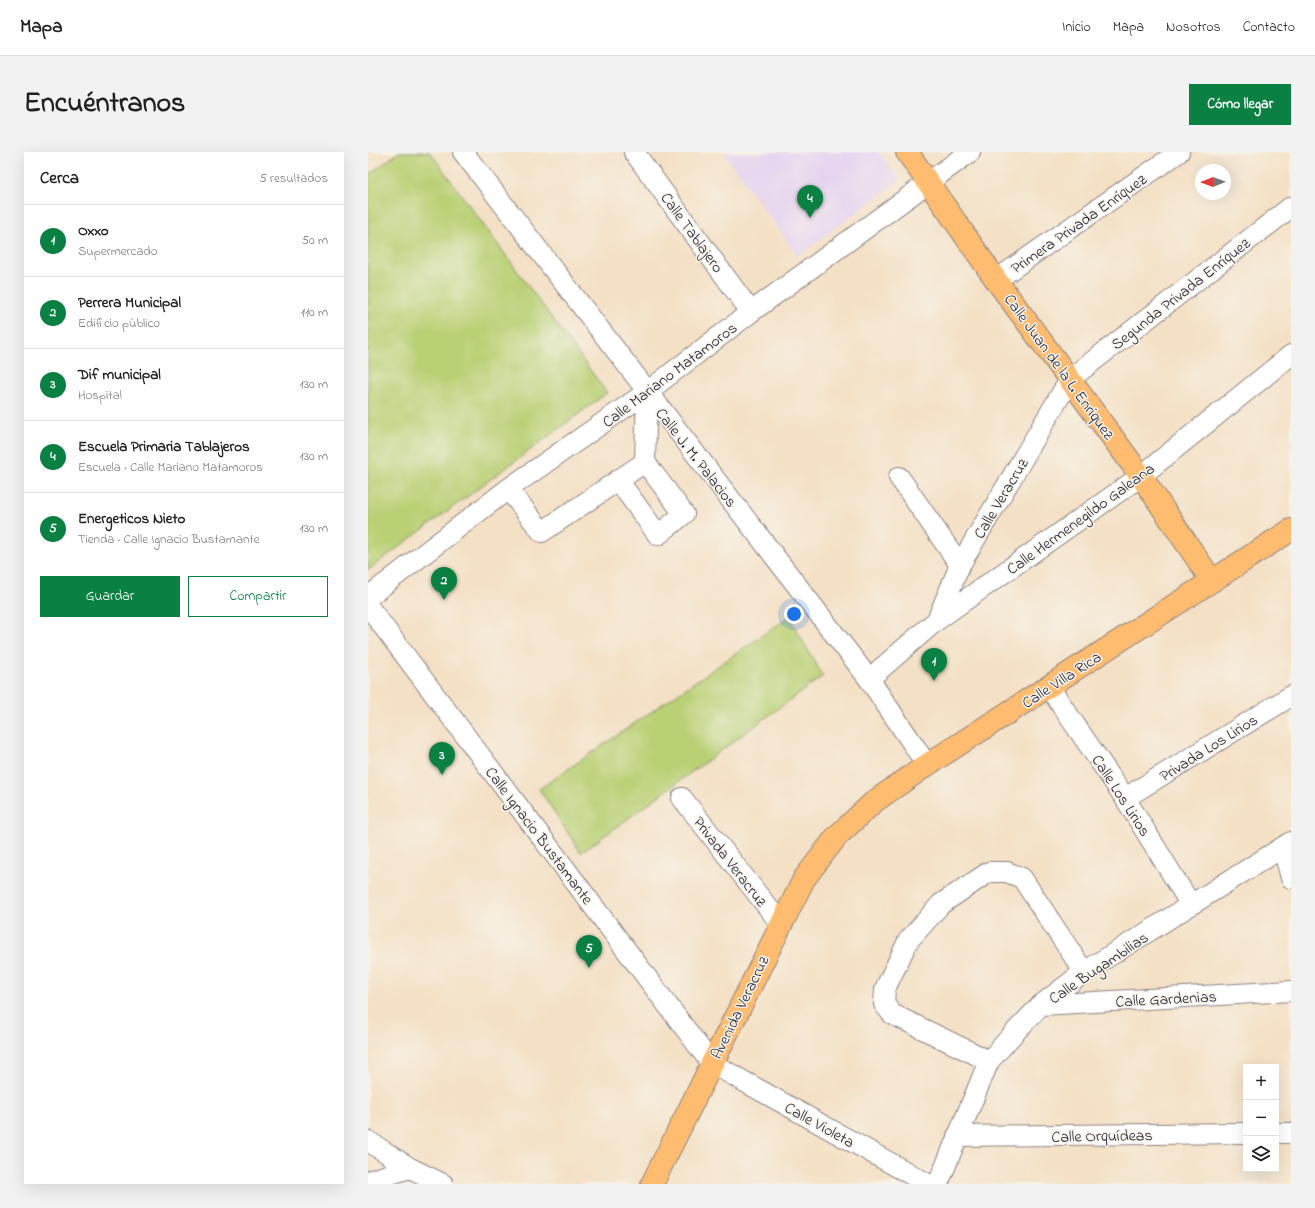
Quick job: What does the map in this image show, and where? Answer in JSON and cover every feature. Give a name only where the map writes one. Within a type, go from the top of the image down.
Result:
[{"type":"main road","name":"Calle Juan de la L. Enríquez","points":[[907,152],[996,280],[1141,476],[1212,581]]},
{"type":"main road","name":"Calle Villa Rica","points":[[837,836],[875,800],[1291,530]]},
{"type":"main road","name":"Avenida Veracruz","points":[[652,1184],[804,879],[837,836]]},
{"type":"street","name":"Calle J. M. Palacios","points":[[463,152],[869,680],[927,766]]},
{"type":"street","name":"Calle Tablajero","points":[[634,152],[751,312]]},
{"type":"street","name":"Calle Mariano Matamoros","points":[[368,596],[508,489],[647,392],[751,312],[970,152]]},
{"type":"street","name":"Primera Privada Enríquez","points":[[996,280],[1179,152]]},
{"type":"street","name":"Segunda Privada Enríquez","points":[[1070,379],[1291,207]]},
{"type":"street","name":"Calle Hermenegildo Galeana","points":[[869,680],[936,620],[1141,476],[1291,355]]},
{"type":"street","name":"Calle Veracruz","points":[[936,620],[960,564],[1070,379]]},
{"type":"street","points":[[618,480],[658,535],[684,514],[644,462],[647,392]]},
{"type":"street","points":[[508,489],[542,532],[644,462]]},
{"type":"street","points":[[899,477],[960,564]]},
{"type":"street","name":"Calle Ignacio Bustamante","points":[[368,606],[711,1063]]},
{"type":"street","name":"Calle Los Lirios","points":[[1049,687],[1125,798],[1191,905]]},
{"type":"street","name":"Privada Los Lirios","points":[[1125,798],[1291,696]]},
{"type":"street","name":"Privada Veracruz","points":[[682,798],[781,924]]},
{"type":"street","points":[[1287,845],[1291,878]]},
{"type":"street","name":"Calle Bugambilias","points":[[938,1184],[989,1061],[1041,1005],[1084,972],[1287,845]]},
{"type":"street","points":[[989,1061],[892,1014],[884,1004],[885,989],[908,941],[941,904],[989,872],[1006,872],[1022,878],[1084,972]]},
{"type":"street","name":"Calle Gardenias","points":[[1041,1005],[1291,991]]},
{"type":"street","name":"Calle Violeta","points":[[711,1063],[928,1184]]},
{"type":"street","points":[[1279,1133],[1291,1132]]},
{"type":"street","name":"Calle Orquídeas","points":[[957,1136],[1243,1133]]},
{"type":"street","points":[[368,1141],[410,1168],[444,1184]]},
{"type":"street","points":[[368,1181],[410,1168]]},
{"type":"shaded area","points":[[723,152],[879,152],[900,180],[798,256]]},
{"type":"green space","points":[[399,152],[430,152],[607,393],[368,570],[368,175]]},
{"type":"green space","points":[[789,617],[823,676],[581,853],[539,789]]},
{"type":"place","name":"Escuela Primaria Tablajeros","points":[[810,218]]},
{"type":"place","name":"Perrera Municipal","points":[[444,600]]},
{"type":"place","name":"Oxxo","points":[[934,681]]},
{"type":"place","name":"Dif municipal","points":[[442,775]]},
{"type":"place","name":"Energeticos Nieto","points":[[589,968]]}]
